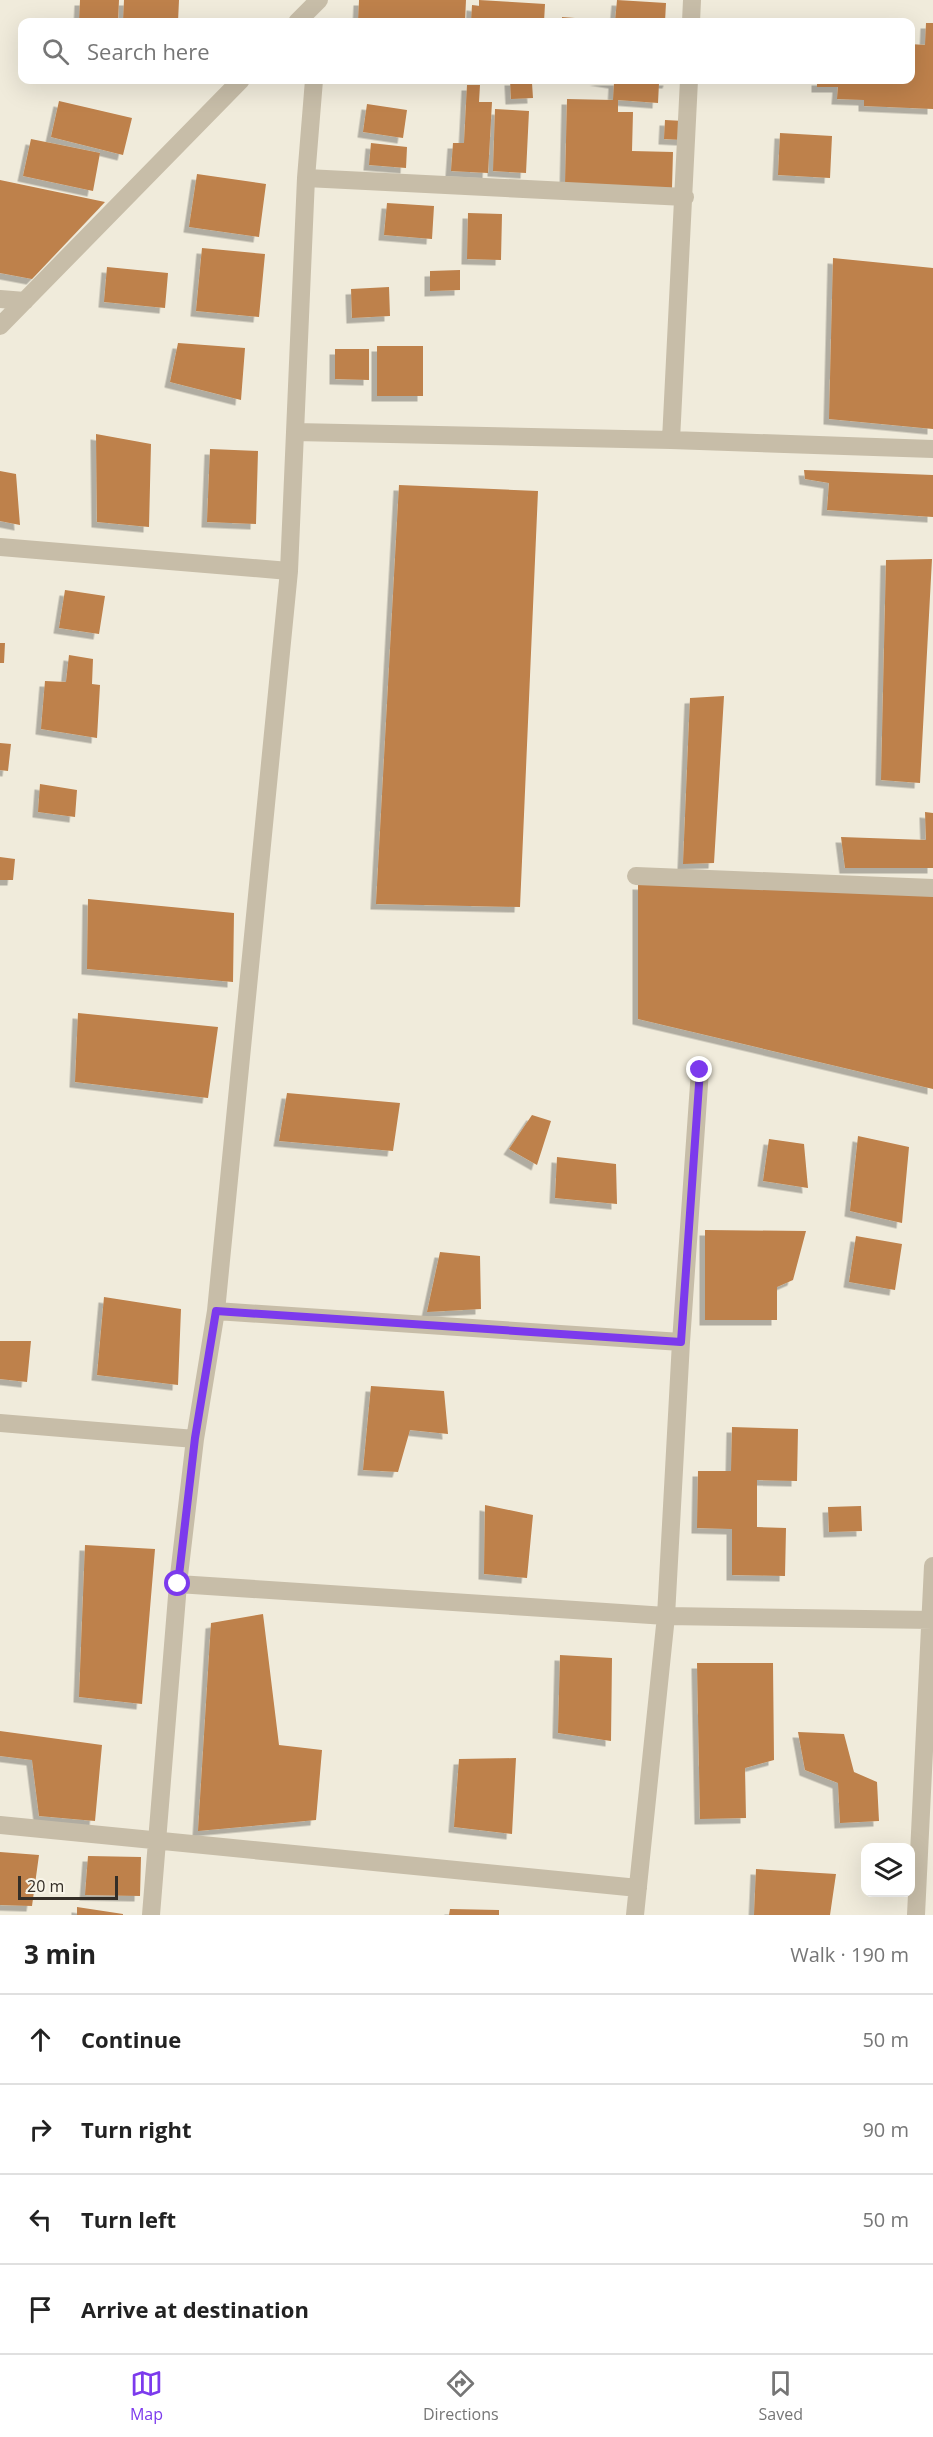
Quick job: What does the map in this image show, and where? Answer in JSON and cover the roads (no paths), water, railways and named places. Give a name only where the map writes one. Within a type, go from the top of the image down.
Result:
[{"type":"street","points":[[301,18],[320,0]]},
{"type":"street","points":[[318,18],[320,0]]},
{"type":"street","points":[[691,18],[692,0]]},
{"type":"street","points":[[0,326],[237,84]]},
{"type":"street","points":[[151,1915],[159,1840],[178,1584],[195,1438],[216,1311],[289,571],[306,178],[314,84]]},
{"type":"street","points":[[671,440],[685,197],[689,84]]},
{"type":"street","points":[[306,178],[685,197]]},
{"type":"street","points":[[0,299],[25,301]]},
{"type":"street","points":[[295,432],[671,440],[933,449]]},
{"type":"street","points":[[0,547],[289,571]]},
{"type":"street","points":[[636,876],[933,888]]},
{"type":"street","points":[[635,1915],[666,1616],[681,1342],[700,1070]]},
{"type":"street","points":[[216,1311],[681,1342]]},
{"type":"street","points":[[0,1423],[195,1438]]},
{"type":"street","points":[[916,1915],[933,1566]]},
{"type":"street","points":[[178,1584],[666,1616],[931,1620]]},
{"type":"street","points":[[0,1825],[638,1888]]}]
